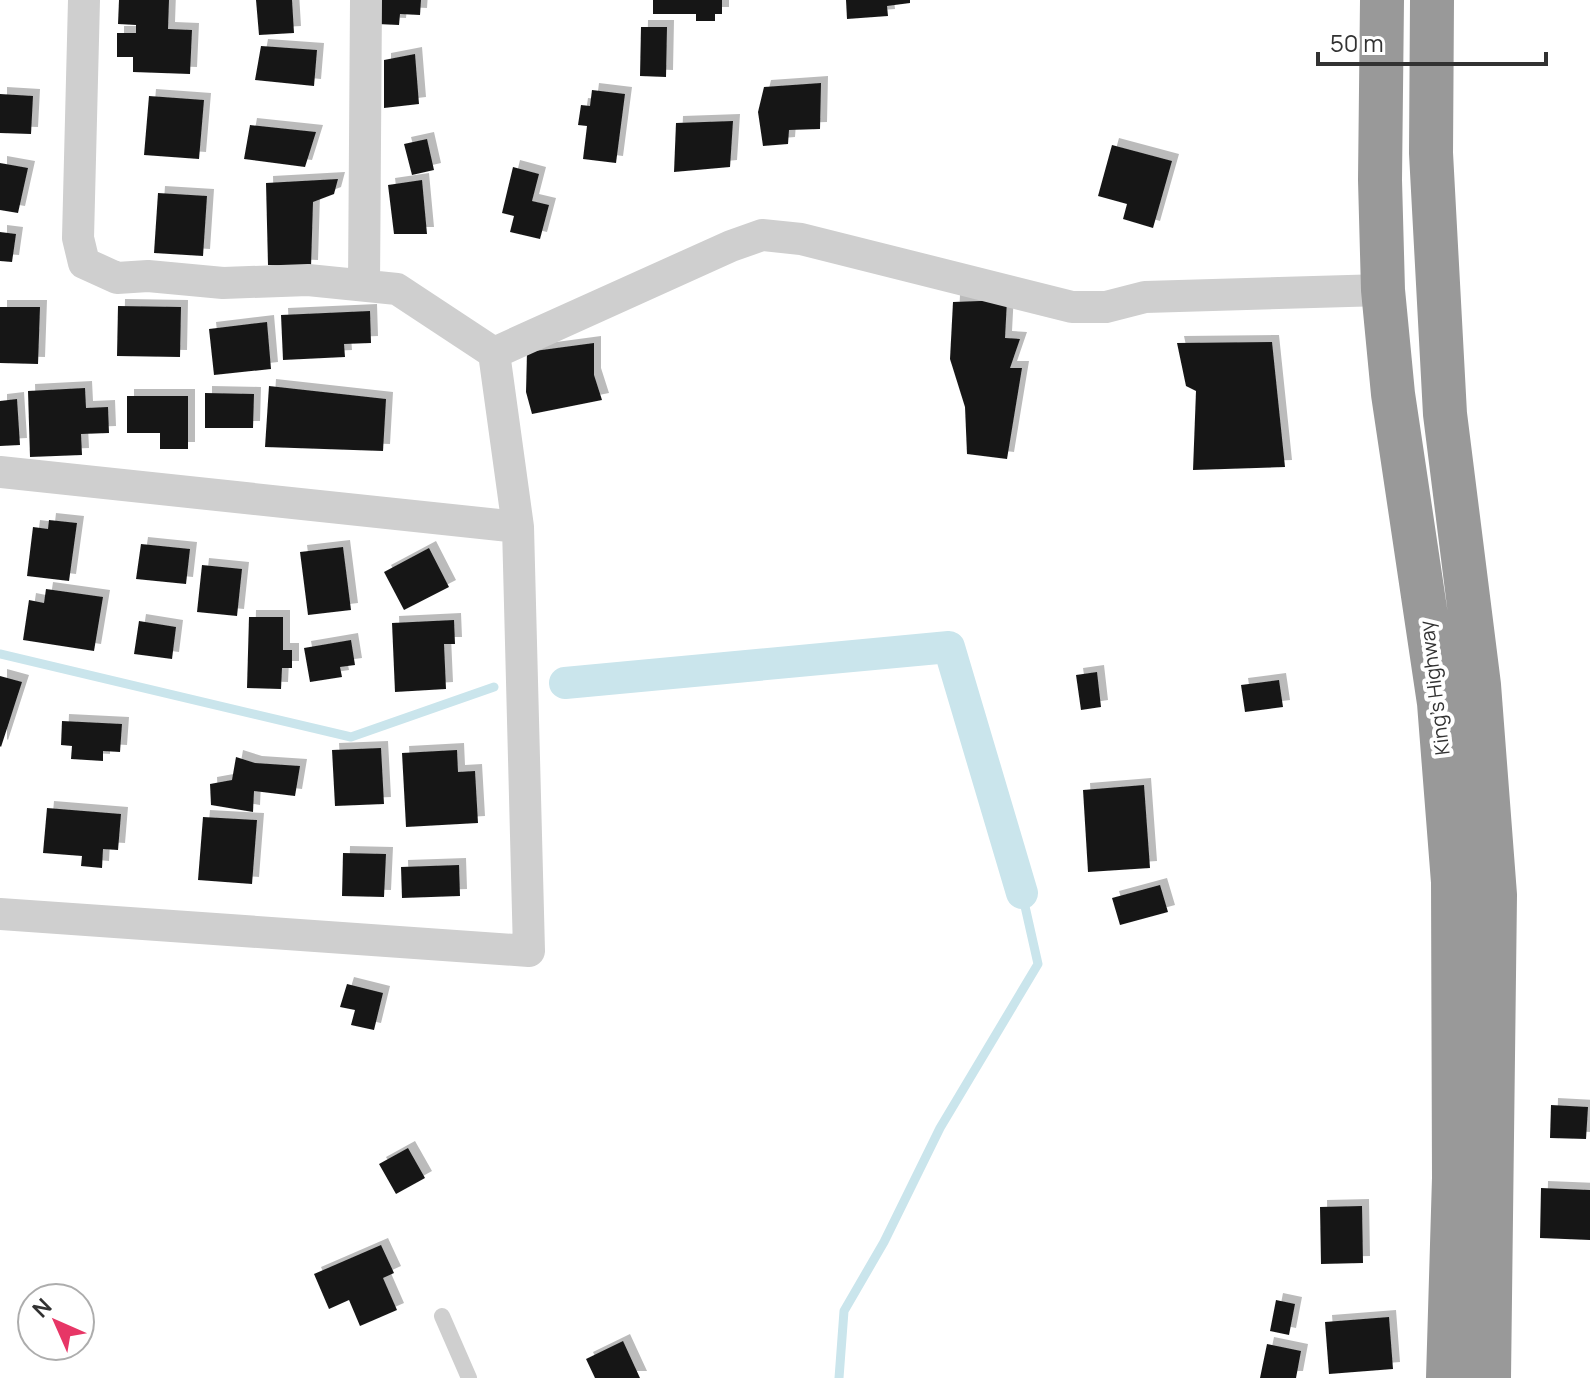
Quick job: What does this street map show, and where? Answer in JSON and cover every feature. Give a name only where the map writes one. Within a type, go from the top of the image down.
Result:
[{"type":"highway","name":"King's Highway","points":[[1382,0],[1380,180],[1383,290],[1393,394],[1439,703],[1453,882],[1454,1178],[1448,1378]]},
{"type":"highway","points":[[1432,0],[1431,153],[1445,414],[1479,685],[1495,895],[1489,1378]]},
{"type":"street","points":[[0,914],[529,951],[518,527],[494,353],[397,289],[308,280],[223,283],[148,276],[117,278],[84,263],[78,238],[84,0]]},
{"type":"street","points":[[364,285],[366,0]]},
{"type":"street","points":[[494,353],[762,235],[801,239],[1072,307],[1106,307],[1145,297],[1383,290]]},
{"type":"street","points":[[0,472],[518,527]]},
{"type":"lane","points":[[442,1316],[469,1378]]},
{"type":"building","points":[[119,0],[169,0],[168,29],[192,30],[190,74],[133,72],[133,57],[117,57],[117,33],[136,33],[136,25],[118,24]]},
{"type":"building","points":[[256,0],[292,0],[294,33],[259,35]]},
{"type":"building","points":[[378,0],[421,0],[420,15],[400,14],[399,25],[377,24]]},
{"type":"building","points":[[653,0],[722,0],[722,14],[715,14],[715,21],[696,21],[696,14],[653,14]]},
{"type":"building","points":[[846,0],[910,0],[910,3],[887,6],[888,16],[847,19]]},
{"type":"building","points":[[641,27],[667,27],[666,77],[640,76]]},
{"type":"building","points":[[261,46],[317,50],[314,86],[255,80]]},
{"type":"building","points":[[415,54],[419,104],[384,108],[384,60]]},
{"type":"building","points":[[821,83],[820,129],[789,130],[788,144],[763,146],[758,112],[764,87]]},
{"type":"building","points":[[592,90],[625,94],[616,163],[583,159],[587,126],[578,125],[581,105],[590,106]]},
{"type":"building","points":[[0,94],[33,96],[31,134],[0,133]]},
{"type":"building","points":[[149,96],[204,100],[199,159],[144,155]]},
{"type":"building","points":[[733,121],[730,167],[674,172],[676,123]]},
{"type":"building","points":[[250,125],[316,132],[305,167],[244,159]]},
{"type":"building","points":[[427,139],[434,170],[412,175],[404,144]]},
{"type":"building","points":[[1112,145],[1172,161],[1153,228],[1123,219],[1127,204],[1098,196]]},
{"type":"building","points":[[0,163],[28,168],[18,213],[0,210]]},
{"type":"building","points":[[513,167],[539,174],[532,201],[549,205],[540,239],[510,232],[514,216],[502,213]]},
{"type":"building","points":[[338,179],[334,194],[313,202],[311,267],[268,265],[266,183]]},
{"type":"building","points":[[422,180],[427,234],[394,234],[388,185]]},
{"type":"building","points":[[158,193],[207,196],[203,256],[154,253]]},
{"type":"building","points":[[0,232],[16,234],[12,262],[0,261]]},
{"type":"building","points":[[1007,300],[1005,338],[1020,339],[1010,368],[1022,368],[1007,459],[967,454],[965,407],[950,359],[953,302]]},
{"type":"building","points":[[118,306],[181,307],[180,357],[117,356]]},
{"type":"building","points":[[0,307],[40,307],[38,364],[0,363]]},
{"type":"building","points":[[370,311],[371,343],[344,344],[345,357],[283,360],[281,315]]},
{"type":"building","points":[[267,322],[271,369],[214,375],[209,329]]},
{"type":"building","points":[[1272,342],[1285,467],[1193,470],[1196,391],[1186,386],[1177,343]]},
{"type":"building","points":[[594,343],[594,375],[602,400],[532,414],[526,392],[527,352]]},
{"type":"building","points":[[269,386],[386,399],[383,451],[265,447]]},
{"type":"building","points":[[85,388],[86,408],[108,407],[109,433],[81,434],[82,455],[30,457],[28,391]]},
{"type":"building","points":[[205,393],[254,394],[253,428],[205,428]]},
{"type":"building","points":[[127,396],[188,396],[188,449],[160,449],[160,433],[127,433]]},
{"type":"building","points":[[17,399],[20,445],[0,446],[0,401]]},
{"type":"building","points":[[49,520],[77,523],[69,581],[27,576],[33,527],[48,529]]},
{"type":"building","points":[[141,544],[190,549],[186,584],[136,579]]},
{"type":"building","points":[[343,547],[351,610],[308,615],[300,552]]},
{"type":"building","points":[[429,548],[449,587],[404,610],[384,572]]},
{"type":"building","points":[[202,565],[242,569],[237,616],[197,612]]},
{"type":"building","points":[[46,589],[103,597],[94,651],[23,640],[29,600],[44,603]]},
{"type":"building","points":[[249,617],[283,617],[283,650],[292,650],[292,668],[282,668],[281,689],[247,688]]},
{"type":"building","points":[[454,620],[455,644],[444,644],[446,689],[395,692],[392,623]]},
{"type":"building","points":[[139,621],[176,627],[172,659],[134,654]]},
{"type":"building","points":[[351,640],[355,665],[340,667],[342,677],[310,682],[304,648]]},
{"type":"building","points":[[1097,672],[1101,707],[1081,710],[1076,675]]},
{"type":"building","points":[[0,676],[22,682],[1,747],[0,746]]},
{"type":"building","points":[[1279,680],[1283,707],[1245,712],[1241,685]]},
{"type":"building","points":[[62,721],[122,724],[120,752],[103,751],[103,761],[71,759],[72,746],[61,745]]},
{"type":"building","points":[[381,748],[384,804],[335,806],[332,750]]},
{"type":"building","points":[[457,750],[458,772],[475,771],[478,823],[406,827],[402,753]]},
{"type":"building","points":[[236,757],[255,763],[300,766],[295,796],[254,791],[253,812],[211,805],[210,784],[232,780]]},
{"type":"building","points":[[1144,785],[1150,868],[1088,872],[1083,790]]},
{"type":"building","points":[[47,808],[121,814],[118,850],[103,849],[102,868],[81,866],[82,856],[43,853]]},
{"type":"building","points":[[203,817],[257,820],[252,884],[198,880]]},
{"type":"building","points":[[343,853],[386,854],[384,897],[342,896]]},
{"type":"building","points":[[459,865],[460,896],[402,898],[401,867]]},
{"type":"building","points":[[1160,885],[1168,912],[1120,925],[1112,898]]},
{"type":"building","points":[[347,984],[383,993],[374,1030],[351,1025],[355,1010],[340,1007]]},
{"type":"building","points":[[1551,1105],[1588,1107],[1586,1139],[1550,1138]]},
{"type":"building","points":[[408,1148],[425,1178],[396,1194],[379,1164]]},
{"type":"building","points":[[1541,1188],[1590,1190],[1590,1240],[1540,1238]]},
{"type":"building","points":[[1362,1206],[1363,1263],[1321,1264],[1320,1207]]},
{"type":"building","points":[[381,1245],[394,1273],[383,1278],[397,1310],[360,1326],[349,1300],[329,1309],[314,1274]]},
{"type":"building","points":[[1276,1300],[1295,1304],[1289,1335],[1270,1331]]},
{"type":"building","points":[[1389,1317],[1393,1369],[1329,1374],[1325,1322]]},
{"type":"building","points":[[623,1341],[640,1378],[595,1378],[586,1359]]},
{"type":"building","points":[[1267,1344],[1301,1351],[1296,1378],[1260,1378]]},
{"type":"waterway","points":[[565,683],[949,647],[1022,893]]},
{"type":"waterway","points":[[0,654],[351,737],[494,687]]},
{"type":"waterway","points":[[839,1378],[844,1311],[884,1242],[940,1128],[1038,964],[1022,893]]}]
